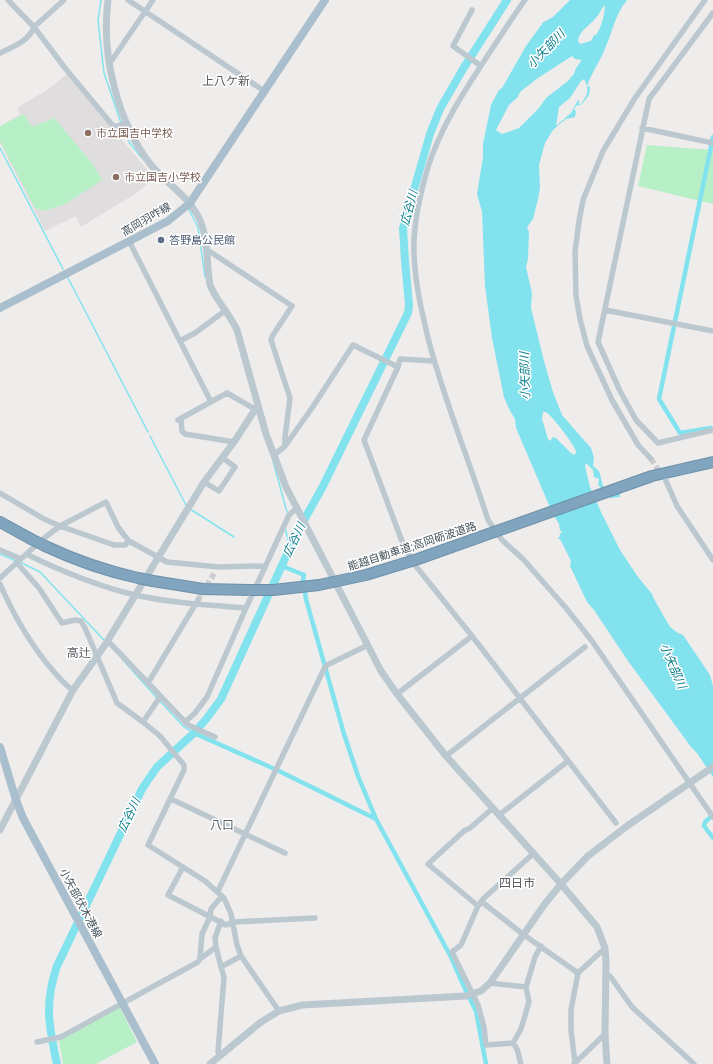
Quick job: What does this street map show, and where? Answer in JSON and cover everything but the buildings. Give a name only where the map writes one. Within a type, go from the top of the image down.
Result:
[{"type":"highway","name":"能越自動車道;高岡砺波道路","points":[[0,522],[45,546],[108,570],[138,578],[203,589],[250,590],[296,588],[319,585],[366,575],[418,559],[652,476],[713,462]]},
{"type":"main road","name":"高岡羽咋線","points":[[0,308],[168,221],[190,203],[325,0]]},
{"type":"main road","name":"小矢部伏木港線","points":[[0,747],[23,818],[155,1064]]},
{"type":"street","points":[[8,0],[34,27],[65,68],[114,127],[127,123]]},
{"type":"street","points":[[0,53],[22,42],[34,27],[64,0]]},
{"type":"street","points":[[108,0],[106,32],[109,61],[116,92],[127,123],[140,149],[151,165],[190,203],[199,217],[203,229],[210,285],[224,312],[237,330],[257,407],[286,487],[381,671],[397,694],[446,756],[562,884],[597,926],[605,948],[605,1034],[607,1064]]},
{"type":"street","points":[[128,0],[264,91]]},
{"type":"street","points":[[109,61],[112,60],[153,0]]},
{"type":"street","points":[[525,0],[481,66],[451,115],[438,140],[428,165],[420,195],[414,242],[415,268],[421,310],[434,361],[488,520],[502,540],[523,559],[566,608],[592,641],[690,782],[713,818]]},
{"type":"street","points":[[651,459],[638,445],[612,400],[587,346],[576,296],[574,252],[578,221],[583,200],[603,151],[635,98],[705,0]]},
{"type":"street","points":[[472,10],[453,46],[481,66]]},
{"type":"street","points":[[713,13],[649,99],[598,342],[620,391],[636,420],[658,443],[713,430]]},
{"type":"street","points":[[642,128],[711,143]]},
{"type":"street","points":[[129,242],[211,402]]},
{"type":"street","points":[[206,249],[292,306],[273,335],[272,340],[290,398],[285,446]]},
{"type":"street","points":[[605,310],[713,331]]},
{"type":"street","points":[[180,341],[195,333],[224,312]]},
{"type":"street","points":[[274,454],[285,446],[353,345],[398,367]]},
{"type":"street","points":[[434,361],[400,359],[398,367],[364,440],[403,544],[416,565],[616,823]]},
{"type":"street","points":[[234,442],[185,434],[182,431],[179,419],[227,393],[257,407]]},
{"type":"street","points":[[0,830],[73,690],[107,643],[204,482],[223,458],[257,407]]},
{"type":"street","points":[[204,482],[219,491],[235,467],[223,458]]},
{"type":"street","points":[[666,481],[676,506],[713,560]]},
{"type":"street","points":[[0,493],[44,519],[60,526],[114,545],[125,545],[130,541]]},
{"type":"street","points":[[0,578],[60,526],[106,502],[118,527],[130,541],[167,562],[217,569],[261,566],[265,568]]},
{"type":"street","points":[[185,722],[195,713],[207,697],[289,514],[298,510]]},
{"type":"street","points":[[0,550],[19,561],[62,623],[75,620],[81,621],[117,703],[160,736],[184,765],[184,770],[148,846],[205,881],[222,896],[228,905],[241,956],[279,1011]]},
{"type":"street","points":[[26,554],[59,570],[108,588],[136,595],[246,608]]},
{"type":"street","points":[[0,584],[11,609],[42,659],[67,687],[73,690]]},
{"type":"street","points":[[148,683],[196,602]]},
{"type":"street","points":[[397,694],[472,636]]},
{"type":"street","points":[[107,643],[148,683],[158,699],[185,722],[194,728],[215,737]]},
{"type":"street","points":[[218,891],[324,669],[327,665],[368,645]]},
{"type":"street","points":[[446,756],[585,647]]},
{"type":"street","points":[[143,722],[158,699]]},
{"type":"street","points":[[500,815],[568,761]]},
{"type":"street","points":[[210,1064],[261,1022],[279,1011],[302,1005],[470,995],[482,991],[490,983],[544,906],[562,884],[600,846],[713,766]]},
{"type":"street","points":[[170,799],[285,853]]},
{"type":"street","points":[[493,808],[470,828],[464,831],[428,864],[480,904],[578,973]]},
{"type":"street","points":[[513,1043],[486,1045],[484,1027],[452,952],[461,945],[480,904],[534,853]]},
{"type":"street","points":[[184,867],[168,895],[226,925],[233,922],[315,918]]},
{"type":"street","points":[[200,958],[202,934],[210,917],[211,909],[222,896]]},
{"type":"street","points":[[220,1055],[218,1052],[224,977],[215,938],[221,922]]},
{"type":"street","points":[[513,1043],[520,1029],[529,1002],[526,987],[535,957],[541,946]]},
{"type":"street","points":[[37,1042],[61,1037],[198,962],[200,958],[216,947]]},
{"type":"street","points":[[575,1063],[571,1030],[571,1010],[578,973],[605,948]]},
{"type":"street","points":[[221,967],[241,956]]},
{"type":"street","points":[[606,975],[610,976],[632,1007],[694,1064]]},
{"type":"street","points":[[490,983],[526,987]]},
{"type":"street","points":[[575,1063],[605,1034]]},
{"type":"street","points":[[513,1043],[517,1049],[521,1064]]},
{"type":"shaded area","points":[[67,74],[154,178],[138,192],[81,227],[76,216],[45,231],[0,143],[0,126],[20,114],[17,108],[50,88]]},
{"type":"green space","points":[[24,114],[32,127],[54,118],[92,163],[102,180],[67,203],[45,211],[35,208],[0,141],[0,126]]},
{"type":"green space","points":[[647,145],[713,150],[713,204],[638,186]]},
{"type":"green space","points":[[117,1008],[120,1008],[137,1042],[96,1064],[63,1064],[59,1041]]},
{"type":"water","name":"小矢部川","points":[[570,0],[627,0],[619,11],[607,45],[587,86],[590,87],[589,95],[582,104],[576,106],[574,110],[576,111],[575,117],[566,119],[561,123],[553,130],[545,143],[539,165],[540,188],[538,199],[533,219],[527,227],[529,232],[528,259],[526,267],[532,293],[531,308],[544,361],[553,392],[562,415],[591,448],[594,458],[593,466],[599,471],[605,490],[613,496],[619,488],[620,497],[611,498],[598,485],[599,479],[594,477],[593,470],[586,463],[585,466],[590,487],[601,512],[620,550],[638,577],[652,594],[670,627],[683,635],[710,675],[713,686],[713,777],[697,753],[691,747],[628,661],[587,602],[570,566],[571,561],[560,539],[558,539],[562,531],[560,531],[559,524],[549,508],[516,428],[515,419],[504,397],[492,338],[485,286],[482,212],[477,194],[483,157],[483,144],[491,105],[499,90],[502,88],[526,46],[542,23],[553,17]],"holes":[[[605,5],[600,29],[591,41],[580,44],[578,41],[580,34]],[[572,56],[575,59],[582,60],[568,81],[546,98],[539,108],[519,128],[502,134],[496,130],[509,105],[518,97],[520,92],[538,78]],[[584,79],[588,89],[585,97],[581,104],[579,104],[578,100],[571,113],[556,126],[559,107],[570,98],[581,81]],[[543,412],[546,412],[554,419],[574,447],[576,451],[575,455],[556,438],[553,437],[550,441],[548,439],[542,419]]]},
{"type":"waterway","points":[[101,0],[98,20],[104,73],[121,123]]},
{"type":"waterway","name":"広谷川","points":[[57,1064],[49,1015],[50,992],[57,966],[142,789],[157,767],[194,733],[221,699],[288,552],[322,488],[408,313],[409,305],[403,228],[430,134],[440,109],[463,69],[507,0]]},
{"type":"waterway","points":[[122,126],[129,142],[141,157]]},
{"type":"waterway","points":[[711,428],[680,433],[659,399],[713,137]]},
{"type":"waterway","points":[[0,148],[63,269]]},
{"type":"waterway","points":[[188,208],[198,227],[205,277]]},
{"type":"waterway","points":[[68,278],[148,432]]},
{"type":"waterway","points":[[150,436],[187,507]]},
{"type":"waterway","points":[[273,461],[287,512]]},
{"type":"waterway","points":[[190,509],[234,537]]},
{"type":"waterway","points":[[285,528],[290,547]]},
{"type":"waterway","points":[[0,554],[16,561]]},
{"type":"waterway","points":[[20,562],[40,572],[104,640]]},
{"type":"waterway","points":[[282,566],[304,575],[303,580],[306,599],[344,734],[358,776],[376,819],[451,957],[476,1011],[486,1064]]},
{"type":"waterway","points":[[122,659],[157,698]]},
{"type":"waterway","points":[[159,700],[183,726],[194,733]]},
{"type":"waterway","points":[[194,733],[279,771],[376,819]]},
{"type":"waterway","points":[[713,815],[705,822],[704,826],[713,838]]},
{"type":"tunnel","points":[[651,459],[662,475]]},
{"type":"tunnel","points":[[198,600],[215,572]]},
{"type":"place","name":"市立国吉中学校","points":[[88,133]]},
{"type":"place","name":"市立国吉小学校","points":[[116,177]]},
{"type":"place","name":"答野島公民館","points":[[161,240]]},
{"type":"district","name":"上八ケ新","points":[[226,81]]},
{"type":"district","name":"高辻","points":[[79,653]]},
{"type":"district","name":"八口","points":[[222,825]]},
{"type":"district","name":"四日市","points":[[517,883]]}]
